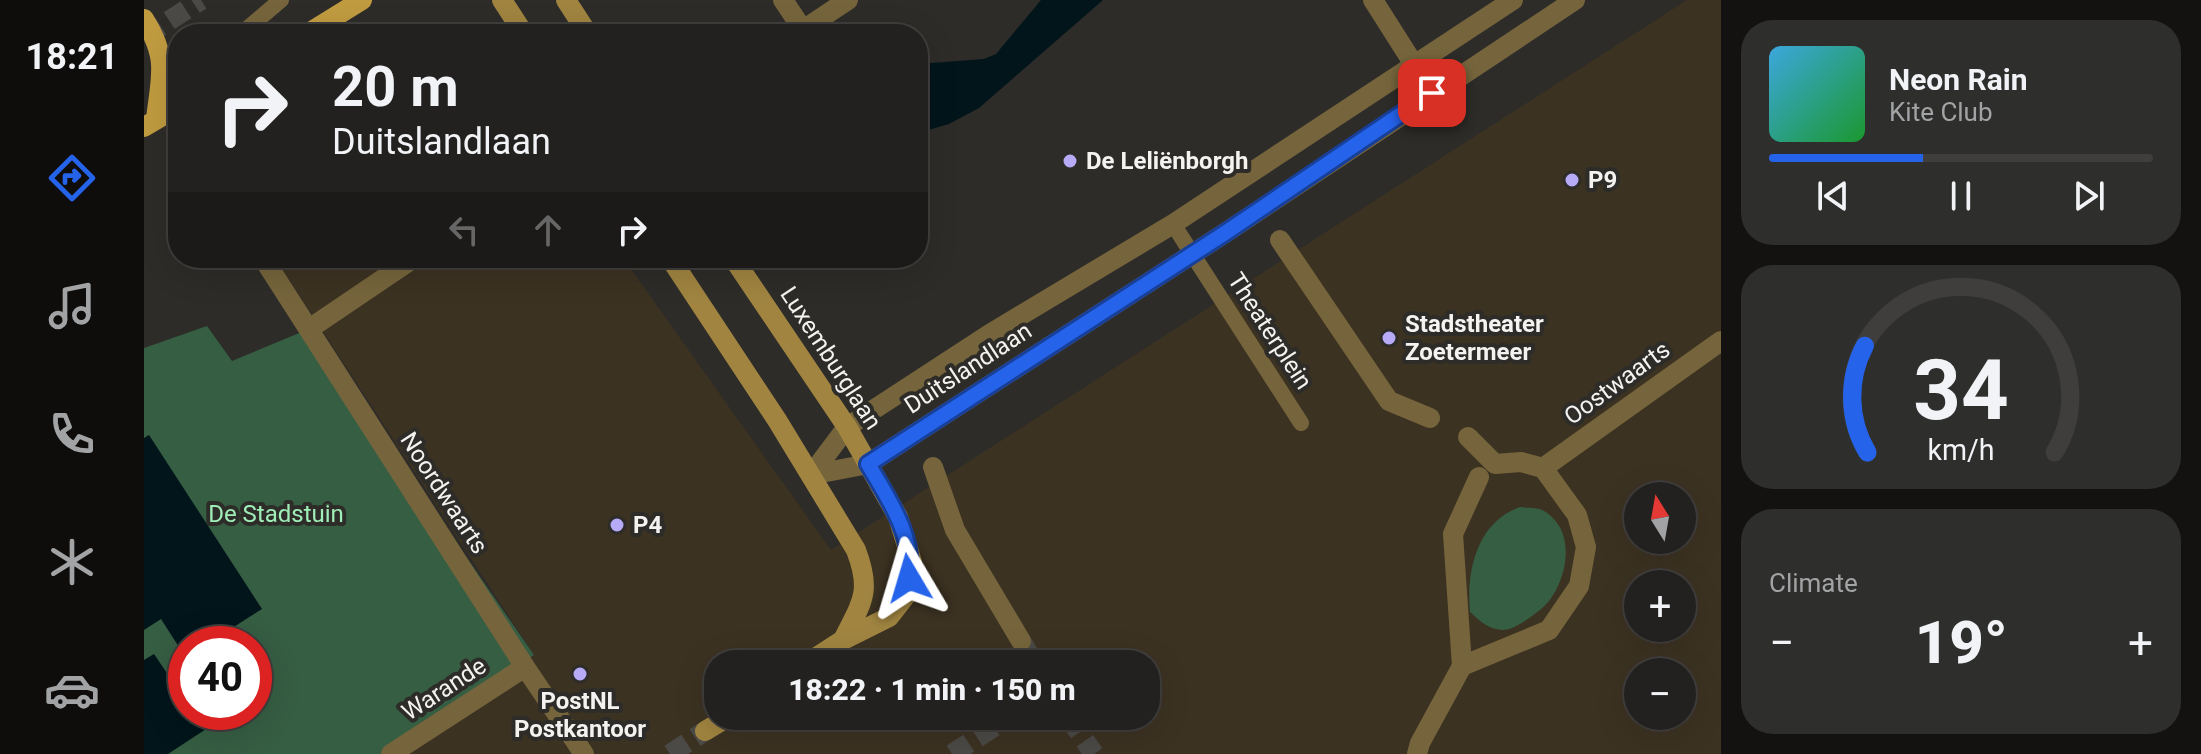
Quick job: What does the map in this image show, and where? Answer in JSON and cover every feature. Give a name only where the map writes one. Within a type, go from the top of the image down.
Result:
[{"type":"main road","points":[[323,24],[362,0]]},
{"type":"main road","points":[[144,19],[156,37],[163,61],[148,120]]},
{"type":"main road","points":[[148,120],[168,111]]},
{"type":"street","points":[[502,0],[518,24]]},
{"type":"street","points":[[566,0],[582,24]]},
{"type":"street","points":[[783,0],[799,24]]},
{"type":"street","points":[[812,24],[848,0]]},
{"type":"street","points":[[1373,0],[1432,93]]},
{"type":"street","name":"Duitslandlaan","points":[[811,475],[847,427],[988,335],[1173,224],[1513,0]]},
{"type":"street","name":"Duitslandlaan","points":[[811,475],[868,464],[1575,0]]},
{"type":"street","points":[[1280,240],[1389,401],[1430,418]]},
{"type":"street","name":"Noordwaarts","points":[[269,268],[584,754]]},
{"type":"street","points":[[309,329],[399,268]]},
{"type":"street","points":[[676,268],[856,550],[863,567],[865,593],[843,640]]},
{"type":"street","name":"Luxemburglaan","points":[[740,268],[847,427],[898,517],[912,562],[907,594],[889,617],[828,650]]},
{"type":"street","name":"Oostwaarts","points":[[1543,468],[1721,341]]},
{"type":"street","points":[[1462,666],[1549,630],[1579,586],[1586,547],[1577,515],[1543,468],[1521,462],[1495,464],[1468,437]]},
{"type":"street","points":[[933,467],[955,530],[1021,641]]},
{"type":"street","points":[[1417,754],[1462,666],[1453,534],[1479,477]]},
{"type":"street","name":"Warande","points":[[391,754],[525,667]]},
{"type":"lane","points":[[253,24],[281,0]]},
{"type":"lane","points":[[148,120],[168,105]]},
{"type":"lane","name":"Theaterplein","points":[[1173,224],[1301,423]]},
{"type":"shaded area","points":[[1041,0],[1103,0],[979,108],[949,124],[928,130],[928,63],[984,59],[996,54]]},
{"type":"shaded area","points":[[1687,0],[1721,0],[1721,754],[385,754],[534,655],[282,268],[630,268],[831,550]]},
{"type":"shaded area","points":[[149,435],[262,609],[235,626],[168,626],[168,630],[161,619],[144,630],[144,438]]},
{"type":"shaded area","points":[[154,654],[168,675],[168,730],[205,730],[168,754],[144,754],[144,660]]},
{"type":"green space","name":"De Stadstuin","points":[[207,326],[232,361],[309,329],[534,655],[385,754],[144,754],[144,348]]},
{"type":"green space","points":[[1520,507],[1542,510],[1560,528],[1566,550],[1563,574],[1550,599],[1533,616],[1517,626],[1497,629],[1484,624],[1470,612],[1470,580],[1477,550],[1484,536],[1505,514]]},
{"type":"tunnel","points":[[144,37],[201,0]]},
{"type":"tunnel","points":[[1021,641],[1026,650]]},
{"type":"tunnel","points":[[952,754],[989,730]]},
{"type":"tunnel","points":[[1078,730],[1094,754]]},
{"type":"tunnel","points":[[670,754],[705,731]]},
{"type":"place","name":"De Leliënborgh","points":[[1070,161]]},
{"type":"place","name":"P9","points":[[1572,180]]},
{"type":"place","name":"Stadstheater Zoetermeer","points":[[1389,338]]},
{"type":"place","name":"P4","points":[[617,525]]},
{"type":"place","name":"PostNL Postkantoor","points":[[580,674]]},
{"type":"route","points":[[909,578],[912,562],[898,517],[868,464],[1225,233],[1432,93]]}]
